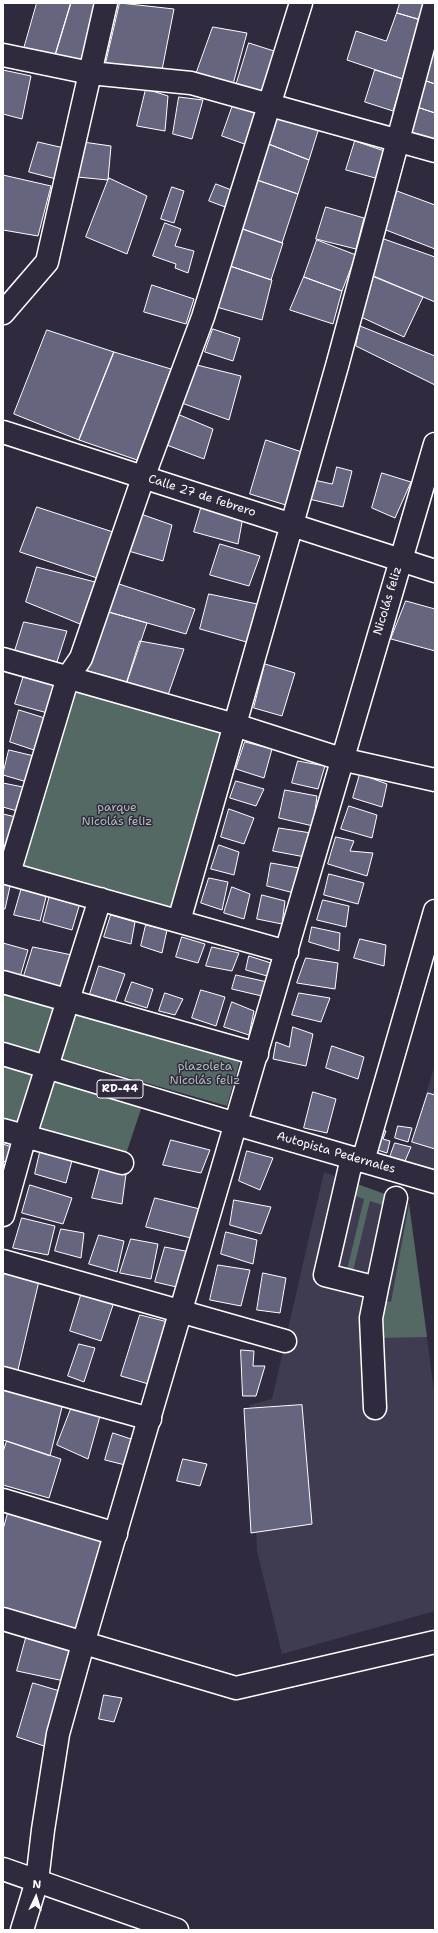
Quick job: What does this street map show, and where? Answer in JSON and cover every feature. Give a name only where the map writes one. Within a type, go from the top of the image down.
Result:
[{"type":"street","points":[[3,313],[47,262],[106,3]]},
{"type":"street","points":[[287,952],[6,873],[68,677],[81,658],[143,478],[203,317],[301,3]]},
{"type":"street","points":[[180,921],[291,525],[434,3]]},
{"type":"street","points":[[3,55],[90,73],[191,83],[435,151]]},
{"type":"street","name":"Calle 27 de febrero","points":[[3,432],[435,571]]},
{"type":"street","name":"Nicolás feliz","points":[[22,1930],[37,1881],[43,1830],[58,1734],[287,952],[341,759],[435,444]]},
{"type":"street","points":[[3,659],[235,725],[341,759],[435,780]]},
{"type":"street","points":[[3,1215],[100,899]]},
{"type":"street","points":[[377,1288],[325,1275],[358,1159],[435,911]]},
{"type":"street","points":[[3,982],[257,1054]]},
{"type":"street","name":"RD-44","points":[[3,1054],[236,1124]]},
{"type":"street","name":"Autopista Pedernales","points":[[236,1124],[435,1182]]},
{"type":"street","points":[[3,1130],[122,1163]]},
{"type":"street","points":[[375,1408],[371,1318],[396,1198]]},
{"type":"street","points":[[3,1261],[181,1313],[285,1341]]},
{"type":"street","points":[[3,1378],[150,1419]]},
{"type":"street","points":[[3,1500],[116,1534]]},
{"type":"street","points":[[3,1619],[236,1688],[435,1642]]},
{"type":"street","points":[[3,1869],[177,1930]]},
{"type":"shaded area","points":[[435,1065],[435,1170],[405,1161]]},
{"type":"shaded area","points":[[324,1172],[409,1203],[435,1398],[435,1611],[282,1654],[257,1551],[250,1405],[272,1399]]},
{"type":"green space","name":"parque Nicolás feliz","points":[[79,680],[235,725],[169,919],[9,873]]},
{"type":"green space","name":"plazoleta Nicolás feliz","points":[[3,990],[241,1057],[227,1106],[3,1042]]},
{"type":"green space","points":[[3,1063],[143,1103],[124,1160],[3,1122]]},
{"type":"green space","points":[[349,1181],[393,1197],[391,1208],[370,1201],[353,1271],[347,1270],[364,1199],[347,1193]]},
{"type":"green space","points":[[409,1204],[427,1337],[375,1338],[378,1299],[391,1302]]},
{"type":"building","points":[[37,3],[71,3],[55,56],[23,52]]},
{"type":"building","points":[[71,3],[99,3],[85,64],[55,56]]},
{"type":"building","points":[[120,3],[174,9],[162,70],[106,63]]},
{"type":"building","points":[[400,3],[428,3],[421,20],[397,13]]},
{"type":"building","points":[[397,13],[421,20],[403,79],[347,60],[356,31],[386,41]]},
{"type":"building","points":[[213,27],[247,33],[232,88],[194,80]]},
{"type":"building","points":[[249,43],[277,52],[267,98],[235,89]]},
{"type":"building","points":[[430,53],[435,54],[435,84],[423,80]]},
{"type":"building","points":[[3,70],[31,76],[22,119],[3,114]]},
{"type":"building","points":[[375,70],[403,79],[393,111],[365,102]]},
{"type":"building","points":[[424,80],[435,84],[435,113],[417,107]]},
{"type":"building","points":[[146,89],[168,96],[165,131],[137,126]]},
{"type":"building","points":[[179,97],[203,100],[192,139],[173,134]]},
{"type":"building","points":[[234,102],[261,109],[250,146],[222,136]]},
{"type":"building","points":[[417,107],[435,113],[435,146],[407,136]]},
{"type":"building","points":[[274,110],[319,128],[309,160],[266,143]]},
{"type":"building","points":[[355,141],[387,152],[379,179],[346,170]]},
{"type":"building","points":[[38,142],[64,148],[56,179],[29,172]]},
{"type":"building","points":[[83,142],[111,146],[108,180],[77,177]]},
{"type":"building","points":[[266,143],[309,160],[298,194],[254,179]]},
{"type":"building","points":[[3,175],[51,186],[38,236],[3,230]]},
{"type":"building","points":[[109,178],[147,196],[127,254],[86,237]]},
{"type":"building","points":[[254,179],[298,194],[282,243],[237,227]]},
{"type":"building","points":[[216,184],[234,191],[228,208],[209,201]]},
{"type":"building","points":[[172,187],[184,191],[174,223],[161,219]]},
{"type":"building","points":[[397,191],[435,205],[435,249],[386,230]]},
{"type":"building","points":[[326,207],[364,218],[356,249],[316,239]]},
{"type":"building","points":[[165,223],[181,229],[175,246],[194,251],[188,273],[175,268],[176,264],[153,256]]},
{"type":"building","points":[[237,227],[283,243],[271,280],[227,265]]},
{"type":"building","points":[[381,238],[435,257],[435,302],[369,274]]},
{"type":"building","points":[[317,240],[356,255],[342,291],[304,277]]},
{"type":"building","points":[[227,265],[272,280],[262,320],[213,306]]},
{"type":"building","points":[[372,276],[423,297],[404,337],[359,316]]},
{"type":"building","points":[[304,277],[342,291],[333,324],[290,310]]},
{"type":"building","points":[[152,285],[194,299],[186,324],[144,312]]},
{"type":"building","points":[[360,326],[435,356],[435,385],[356,346]]},
{"type":"building","points":[[213,329],[240,338],[233,361],[205,352]]},
{"type":"building","points":[[47,330],[114,352],[79,440],[14,414]]},
{"type":"building","points":[[114,352],[171,369],[137,460],[79,440]]},
{"type":"building","points":[[193,364],[241,376],[229,420],[179,402]]},
{"type":"building","points":[[175,413],[213,429],[204,459],[164,444]]},
{"type":"building","points":[[266,440],[305,453],[289,506],[250,494]]},
{"type":"building","points":[[337,467],[352,471],[343,507],[309,499],[314,480],[332,484]]},
{"type":"building","points":[[382,473],[411,482],[395,518],[372,508]]},
{"type":"building","points":[[202,505],[243,517],[238,544],[194,532]]},
{"type":"building","points":[[37,507],[113,532],[100,579],[20,552]]},
{"type":"building","points":[[138,513],[172,525],[163,561],[125,550]]},
{"type":"building","points":[[220,544],[260,556],[249,586],[210,575]]},
{"type":"building","points":[[37,567],[95,582],[80,624],[26,602]]},
{"type":"building","points":[[113,582],[195,609],[186,634],[105,611]]},
{"type":"building","points":[[209,594],[262,605],[250,643],[200,629]]},
{"type":"building","points":[[406,601],[435,609],[435,651],[391,639]]},
{"type":"building","points":[[105,611],[147,623],[127,682],[84,670]]},
{"type":"building","points":[[24,622],[67,631],[57,662],[15,651]]},
{"type":"building","points":[[140,641],[184,649],[168,695],[127,682]]},
{"type":"building","points":[[265,664],[295,673],[282,716],[254,708]]},
{"type":"building","points":[[24,675],[61,685],[51,714],[15,704]]},
{"type":"building","points":[[19,710],[48,719],[37,751],[10,742]]},
{"type":"building","points":[[245,742],[272,749],[264,778],[236,769]]},
{"type":"building","points":[[9,750],[34,756],[27,782],[3,775]]},
{"type":"building","points":[[298,761],[325,766],[318,789],[292,783]]},
{"type":"building","points":[[360,774],[387,784],[382,807],[353,798]]},
{"type":"building","points":[[236,781],[264,789],[256,806],[230,798]]},
{"type":"building","points":[[3,783],[23,787],[17,811],[3,807]]},
{"type":"building","points":[[285,790],[317,796],[313,826],[279,818]]},
{"type":"building","points":[[349,806],[377,815],[372,838],[341,829]]},
{"type":"building","points":[[229,809],[254,818],[244,844],[221,837]]},
{"type":"building","points":[[3,814],[16,817],[9,846],[3,845]]},
{"type":"building","points":[[279,828],[311,833],[305,857],[273,851]]},
{"type":"building","points":[[336,837],[354,841],[350,851],[373,853],[367,876],[328,864]]},
{"type":"building","points":[[219,845],[239,852],[234,875],[211,869]]},
{"type":"building","points":[[271,863],[299,868],[294,893],[267,886]]},
{"type":"building","points":[[329,874],[364,883],[358,904],[324,895]]},
{"type":"building","points":[[209,878],[228,882],[222,910],[201,903]]},
{"type":"building","points":[[3,880],[11,882],[5,909],[3,909]]},
{"type":"building","points":[[22,887],[47,893],[40,921],[14,915]]},
{"type":"building","points":[[232,887],[250,894],[244,919],[224,913]]},
{"type":"building","points":[[50,895],[80,903],[72,930],[43,922]]},
{"type":"building","points":[[262,895],[285,901],[282,924],[257,919]]},
{"type":"building","points":[[323,900],[349,906],[346,927],[317,920]]},
{"type":"building","points":[[111,915],[135,922],[131,944],[104,937]]},
{"type":"building","points":[[146,925],[167,930],[162,953],[141,946]]},
{"type":"building","points":[[312,927],[340,933],[339,951],[309,942]]},
{"type":"building","points":[[182,937],[205,944],[198,963],[176,957]]},
{"type":"building","points":[[360,939],[386,945],[384,966],[354,958]]},
{"type":"building","points":[[3,943],[28,950],[20,977],[3,971]]},
{"type":"building","points":[[33,947],[72,955],[61,989],[23,979]]},
{"type":"building","points":[[212,947],[239,953],[232,971],[206,966]]},
{"type":"building","points":[[249,956],[271,963],[267,976],[246,970]]},
{"type":"building","points":[[306,958],[338,963],[335,989],[297,983]]},
{"type":"building","points":[[99,966],[125,974],[115,1002],[90,994]]},
{"type":"building","points":[[236,975],[272,983],[266,997],[232,989]]},
{"type":"building","points":[[132,982],[153,989],[147,1008],[125,1001]]},
{"type":"building","points":[[201,990],[225,997],[216,1026],[192,1018]]},
{"type":"building","points":[[165,993],[183,999],[175,1015],[159,1011]]},
{"type":"building","points":[[299,993],[330,998],[321,1022],[292,1015]]},
{"type":"building","points":[[232,1002],[254,1011],[249,1035],[224,1027]]},
{"type":"building","points":[[293,1027],[313,1034],[306,1066],[273,1059],[276,1042],[289,1047]]},
{"type":"building","points":[[332,1046],[364,1057],[358,1079],[326,1068]]},
{"type":"building","points":[[313,1092],[336,1099],[327,1133],[304,1128]]},
{"type":"building","points":[[428,1093],[435,1095],[435,1149],[412,1142]]},
{"type":"building","points":[[398,1126],[412,1128],[408,1142],[395,1138]]},
{"type":"building","points":[[376,1127],[386,1131],[383,1139],[390,1141],[387,1153],[371,1148]]},
{"type":"building","points":[[171,1140],[210,1150],[201,1173],[163,1165]]},
{"type":"building","points":[[395,1143],[411,1147],[405,1161],[390,1157]]},
{"type":"building","points":[[3,1144],[14,1148],[9,1163],[3,1161]]},
{"type":"building","points":[[41,1148],[73,1157],[66,1183],[35,1174]]},
{"type":"building","points":[[247,1151],[273,1158],[260,1190],[239,1181]]},
{"type":"building","points":[[101,1165],[126,1174],[122,1204],[92,1198]]},
{"type":"building","points":[[30,1185],[72,1198],[63,1224],[22,1213]]},
{"type":"building","points":[[155,1198],[204,1210],[195,1239],[146,1227]]},
{"type":"building","points":[[234,1200],[271,1207],[261,1234],[230,1225]]},
{"type":"building","points":[[22,1218],[55,1226],[48,1255],[13,1248]]},
{"type":"building","points":[[61,1229],[84,1233],[81,1258],[55,1251]]},
{"type":"building","points":[[226,1232],[257,1240],[253,1264],[221,1254]]},
{"type":"building","points":[[99,1235],[124,1241],[117,1272],[89,1264]]},
{"type":"building","points":[[131,1239],[158,1244],[151,1279],[120,1273]]},
{"type":"building","points":[[165,1247],[190,1252],[181,1288],[155,1282]]},
{"type":"building","points":[[218,1265],[250,1270],[241,1306],[210,1300]]},
{"type":"building","points":[[4,1269],[39,1281],[17,1374],[3,1370]]},
{"type":"building","points":[[263,1273],[286,1278],[280,1313],[257,1310]]},
{"type":"building","points":[[82,1292],[114,1302],[101,1341],[70,1331]]},
{"type":"building","points":[[140,1315],[172,1323],[152,1385],[121,1376]]},
{"type":"building","points":[[79,1344],[95,1348],[84,1382],[68,1376]]},
{"type":"building","points":[[241,1350],[254,1351],[253,1366],[265,1366],[256,1396],[243,1396]]},
{"type":"building","points":[[3,1388],[63,1403],[50,1456],[3,1440]]},
{"type":"building","points":[[302,1405],[312,1524],[251,1533],[244,1409]]},
{"type":"building","points":[[71,1409],[100,1416],[88,1459],[57,1445]]},
{"type":"building","points":[[113,1433],[137,1441],[129,1466],[105,1460]]},
{"type":"building","points":[[7,1441],[61,1459],[49,1498],[3,1485],[3,1452]]},
{"type":"building","points":[[183,1459],[207,1464],[200,1486],[177,1481]]},
{"type":"building","points":[[8,1513],[107,1541],[77,1631],[3,1610],[3,1530]]},
{"type":"building","points":[[26,1638],[71,1650],[64,1681],[17,1671]]},
{"type":"building","points":[[33,1683],[63,1692],[47,1747],[17,1737]]},
{"type":"building","points":[[104,1695],[122,1698],[114,1722],[99,1719]]}]
